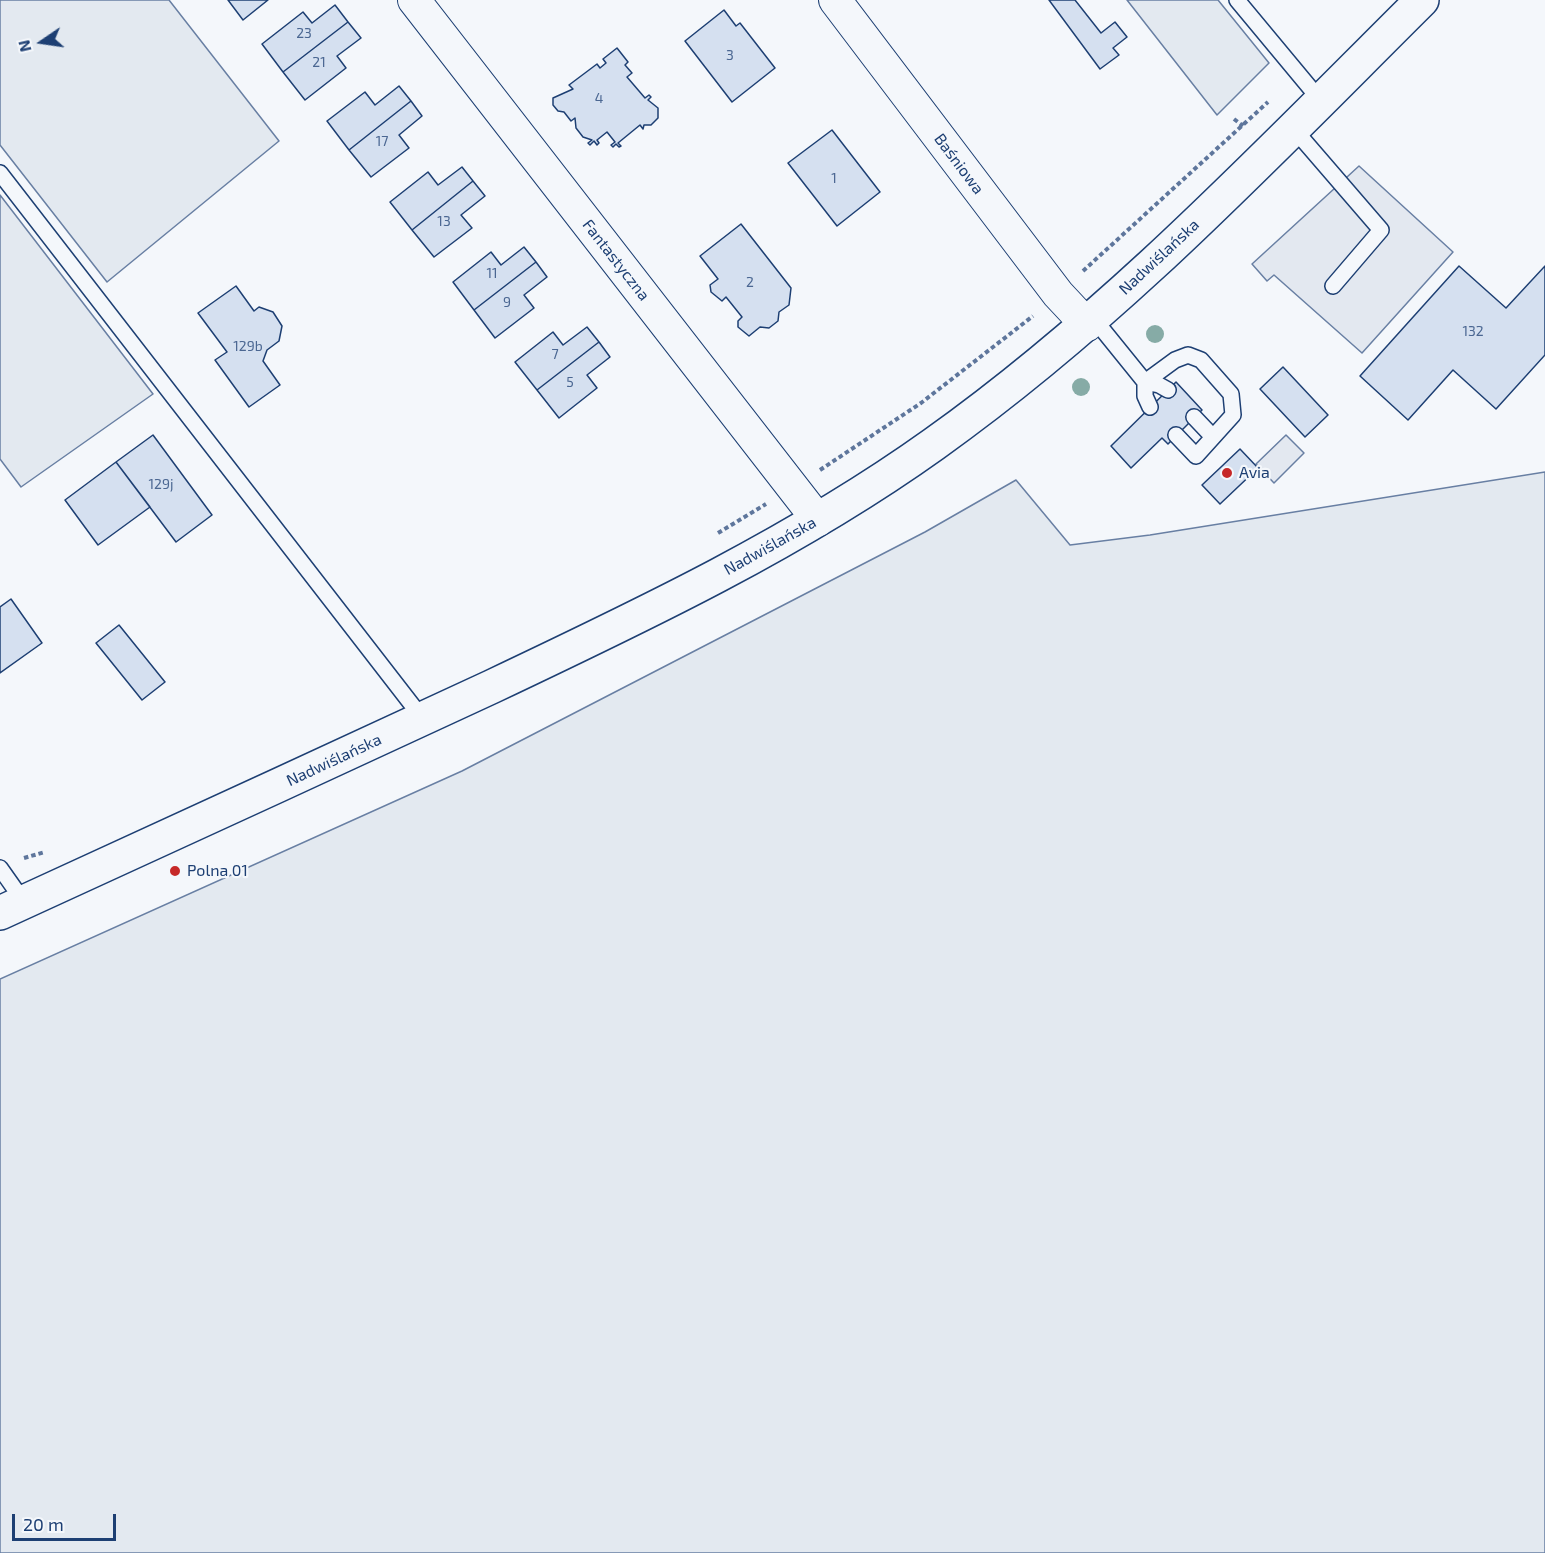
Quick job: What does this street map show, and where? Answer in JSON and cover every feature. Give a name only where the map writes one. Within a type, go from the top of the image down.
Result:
[{"type":"main road","name":"Nadwiślańska","points":[[12,908],[423,719],[685,592],[818,520],[932,446],[1010,388],[1090,322],[1293,129],[1422,0]]},
{"type":"street","name":"Fantastyczna","points":[[414,0],[818,520]]},
{"type":"street","name":"Baśniowa","points":[[835,0],[1058,294],[1090,322]]},
{"type":"lane","points":[[1237,0],[1321,101]]},
{"type":"lane","points":[[1293,129],[1381,230],[1333,286]]},
{"type":"lane","points":[[0,173],[396,686],[407,694],[423,719]]},
{"type":"lane","points":[[1090,322],[1145,382],[1168,390]]},
{"type":"lane","points":[[1145,382],[1181,357],[1188,355],[1201,360],[1231,394],[1233,415],[1196,456],[1176,435]]},
{"type":"lane","points":[[1145,382],[1145,396],[1150,407]]},
{"type":"lane","points":[[1194,417],[1214,437]]},
{"type":"lane","points":[[0,868],[12,908]]},
{"type":"path","points":[[711,538],[921,403],[1058,294],[1297,74]]},
{"type":"path","points":[[20,859],[51,850]]},
{"type":"shaded area","points":[[0,0],[169,0],[279,141],[107,282],[0,145]]},
{"type":"shaded area","points":[[1127,0],[1218,0],[1269,63],[1217,115]]},
{"type":"shaded area","points":[[1359,166],[1453,252],[1362,353],[1274,275],[1267,281],[1252,264]]},
{"type":"shaded area","points":[[0,195],[153,394],[21,487],[0,459]]},
{"type":"shaded area","points":[[1286,435],[1304,453],[1274,483],[1256,464]]},
{"type":"shaded area","points":[[1545,472],[1545,1553],[0,1553],[0,979],[462,771],[925,532],[1016,480],[1070,545],[1150,535]]},
{"type":"building","points":[[228,0],[268,0],[243,20]]},
{"type":"building","points":[[1049,0],[1075,0],[1101,33],[1115,22],[1127,37],[1113,48],[1119,55],[1100,69]]},
{"type":"building","points":[[335,5],[348,22],[283,72],[262,44],[303,12],[312,23]]},
{"type":"building","points":[[724,10],[736,26],[740,23],[775,68],[732,102],[685,41]]},
{"type":"building","points":[[348,22],[361,38],[337,56],[346,68],[305,100],[283,72]]},
{"type":"building","points":[[617,48],[628,62],[625,65],[632,73],[627,77],[645,98],[649,95],[651,97],[648,100],[658,108],[658,118],[651,125],[644,125],[643,129],[640,125],[618,143],[621,146],[619,147],[616,144],[613,147],[611,145],[615,142],[607,132],[597,140],[599,143],[597,145],[594,141],[590,145],[588,143],[592,140],[583,137],[576,128],[575,118],[571,121],[564,112],[558,111],[553,105],[553,98],[573,89],[569,85],[597,64],[600,68],[606,63],[603,59]]},
{"type":"building","points":[[399,86],[411,101],[349,150],[327,121],[365,92],[375,105]]},
{"type":"building","points":[[411,101],[422,116],[399,135],[409,148],[371,177],[349,150]]},
{"type":"building","points":[[832,130],[880,192],[837,226],[788,163]]},
{"type":"building","points":[[462,167],[473,181],[412,230],[390,202],[428,172],[438,185]]},
{"type":"building","points":[[473,181],[485,196],[461,215],[472,228],[434,257],[412,230]]},
{"type":"building","points":[[741,224],[791,288],[789,305],[779,312],[778,321],[769,328],[760,327],[749,336],[738,327],[738,321],[742,317],[726,297],[722,301],[711,292],[710,285],[718,279],[700,256]]},
{"type":"building","points":[[524,247],[536,262],[474,310],[453,282],[491,252],[501,265]]},
{"type":"building","points":[[536,262],[547,277],[524,295],[534,308],[495,338],[474,310]]},
{"type":"building","points":[[1459,266],[1506,308],[1545,266],[1545,355],[1496,409],[1453,370],[1408,420],[1360,376]]},
{"type":"building","points":[[236,286],[254,311],[259,307],[273,312],[282,326],[279,341],[267,350],[263,361],[280,385],[249,407],[215,360],[227,352],[198,313]]},
{"type":"building","points":[[587,327],[599,342],[537,390],[515,362],[553,332],[563,345]]},
{"type":"building","points":[[599,342],[610,357],[587,375],[597,388],[559,418],[537,390]]},
{"type":"building","points":[[1283,367],[1328,415],[1305,437],[1260,389]]},
{"type":"building","points":[[1176,382],[1202,410],[1168,444],[1162,438],[1131,468],[1111,446]]},
{"type":"building","points":[[153,435],[212,515],[176,542],[116,462]]},
{"type":"building","points":[[1240,449],[1258,468],[1220,504],[1202,485]]},
{"type":"building","points":[[116,462],[150,507],[98,545],[65,500]]},
{"type":"building","points":[[11,599],[42,643],[0,673],[0,607]]},
{"type":"building","points":[[119,625],[165,682],[142,700],[96,643]]},
{"type":"place","name":"Avia","points":[[1227,473]]},
{"type":"place","name":"Polna 01","points":[[175,871]]}]
